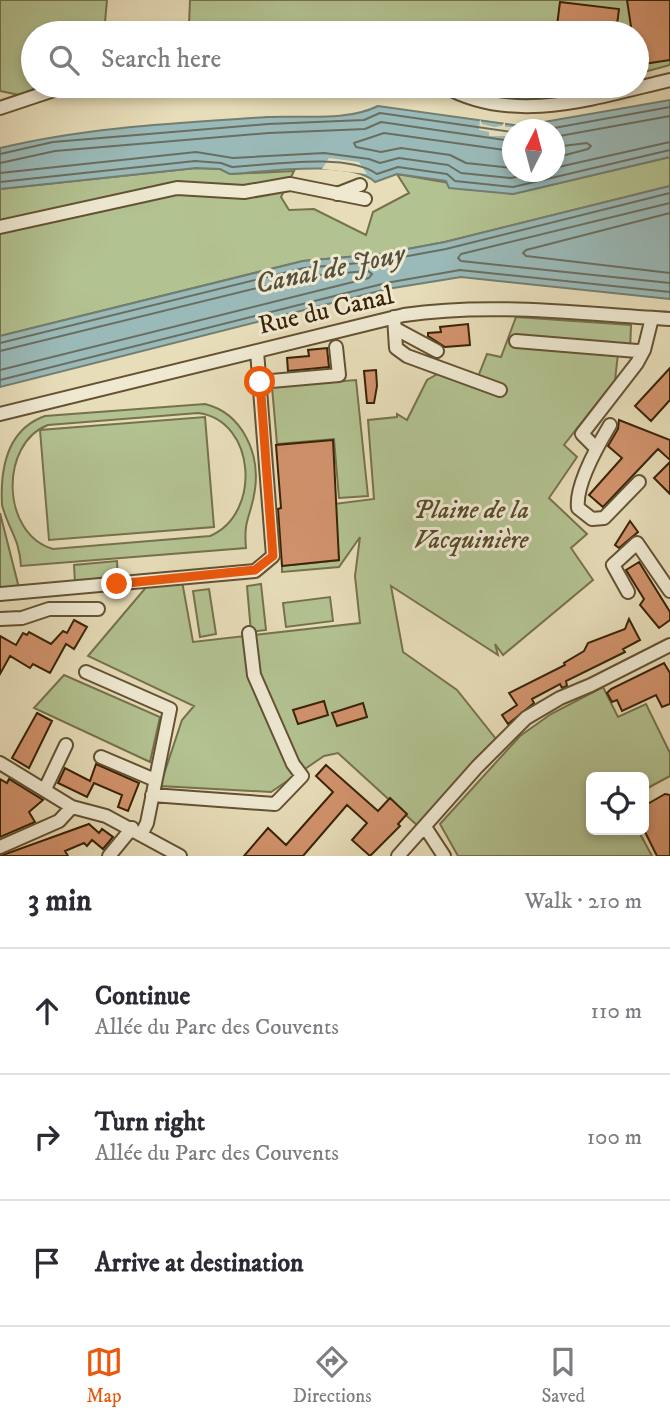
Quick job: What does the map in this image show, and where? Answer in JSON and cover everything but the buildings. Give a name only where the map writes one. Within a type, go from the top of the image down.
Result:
[{"type":"street","points":[[649,84],[670,80]]},
{"type":"street","points":[[0,108],[30,98]]},
{"type":"street","points":[[470,98],[479,102],[527,108],[578,98]]},
{"type":"street","points":[[0,227],[177,188],[244,192],[290,184],[365,199]]},
{"type":"street","points":[[335,195],[360,186]]},
{"type":"street","name":"Rue du Canal","points":[[0,414],[257,351],[470,307],[670,319]]},
{"type":"street","points":[[596,449],[582,434],[637,363],[644,350],[652,318]]},
{"type":"street","points":[[395,323],[437,351]]},
{"type":"street","points":[[395,323],[396,348],[407,356],[500,390]]},
{"type":"street","points":[[516,341],[644,350]]},
{"type":"street","points":[[260,382],[339,375],[336,347]]},
{"type":"street","points":[[0,594],[255,570],[273,556],[257,351]]},
{"type":"street","points":[[610,425],[596,449],[577,499],[578,508],[592,519],[604,518],[639,482]]},
{"type":"street","points":[[628,592],[613,565],[638,543],[670,591]]},
{"type":"street","points":[[0,619],[22,618],[49,609],[98,609]]},
{"type":"street","points":[[152,794],[275,804],[302,776],[288,753],[254,675],[249,633]]},
{"type":"street","points":[[400,855],[477,767],[526,718],[560,698],[669,647]]},
{"type":"street","points":[[86,672],[170,709],[152,794],[137,830],[109,856]]},
{"type":"street","points":[[45,789],[66,745]]},
{"type":"street","points":[[101,757],[155,780]]},
{"type":"street","points":[[0,763],[72,807],[106,816],[137,830],[175,855]]},
{"type":"street","points":[[0,846],[59,821],[72,807]]},
{"type":"street","points":[[425,827],[444,856]]},
{"type":"green space","points":[[0,0],[107,0],[105,21],[21,21],[21,94],[0,91]]},
{"type":"green space","points":[[190,0],[670,0],[670,65],[649,71],[649,21],[189,21]]},
{"type":"green space","points":[[670,157],[670,186],[445,242],[381,254],[303,261],[0,336],[0,189],[196,168],[220,169],[230,174],[294,171],[281,197],[289,210],[314,209],[366,235],[373,212],[409,193],[397,174],[513,194]]},
{"type":"green space","name":"Plaine de la Vacquinière","points":[[516,317],[631,325],[630,354],[618,354],[615,380],[564,445],[577,457],[549,498],[587,534],[571,548],[593,580],[503,655],[495,644],[498,655],[391,586],[403,652],[457,690],[496,739],[419,827],[338,753],[324,756],[271,792],[160,786],[182,720],[194,706],[88,656],[148,585],[182,581],[193,642],[360,623],[355,576],[360,537],[339,567],[282,572],[282,566],[339,560],[334,504],[374,499],[368,420],[397,417],[397,414],[407,420],[427,380],[441,372],[474,387],[487,354],[501,357]]},
{"type":"green space","points":[[356,380],[368,496],[339,498],[334,439],[277,444],[272,387]]},
{"type":"green space","points":[[205,404],[229,416],[246,436],[255,462],[255,489],[247,523],[246,548],[21,566],[16,541],[2,505],[5,464],[9,451],[22,430],[45,416]],"holes":[[[198,413],[217,419],[232,432],[241,449],[245,469],[244,489],[238,508],[227,525],[210,536],[53,549],[36,540],[23,525],[15,507],[15,468],[21,450],[32,435],[48,425]]]},
{"type":"green space","points":[[205,417],[214,527],[49,540],[40,430]]},
{"type":"green space","points":[[0,513],[19,588],[0,591]]},
{"type":"green space","points":[[117,561],[118,579],[75,583],[74,565]]},
{"type":"green space","points":[[261,584],[266,630],[251,632],[247,586]]},
{"type":"green space","points":[[209,589],[216,634],[200,637],[193,591]]},
{"type":"green space","points":[[330,597],[333,621],[286,627],[283,603]]},
{"type":"green space","points":[[64,675],[160,717],[150,762],[34,708]]},
{"type":"green space","points":[[603,687],[618,717],[646,704],[670,753],[670,776],[649,787],[649,772],[586,772],[586,835],[641,835],[652,856],[458,856],[440,824],[520,736],[551,714]]},
{"type":"water","points":[[670,100],[670,157],[565,182],[565,119],[561,119]]},
{"type":"water","points":[[378,106],[502,123],[502,182],[564,182],[513,194],[449,188],[446,181],[397,174],[375,182],[363,175],[327,169],[230,174],[220,169],[196,168],[0,189],[0,148],[99,131],[267,117],[338,116]]},
{"type":"water","name":"Canal de Jouy","points":[[670,186],[670,299],[461,277],[387,289],[0,387],[0,336],[303,261],[381,254],[445,242]]},
{"type":"pier","points":[[480,119],[482,124],[502,126],[502,136],[489,136],[489,132],[479,130]]},
{"type":"pier","points":[[329,158],[359,162],[367,174],[322,169]]},
{"type":"route","points":[[117,584],[255,570],[273,556],[260,382]]}]
